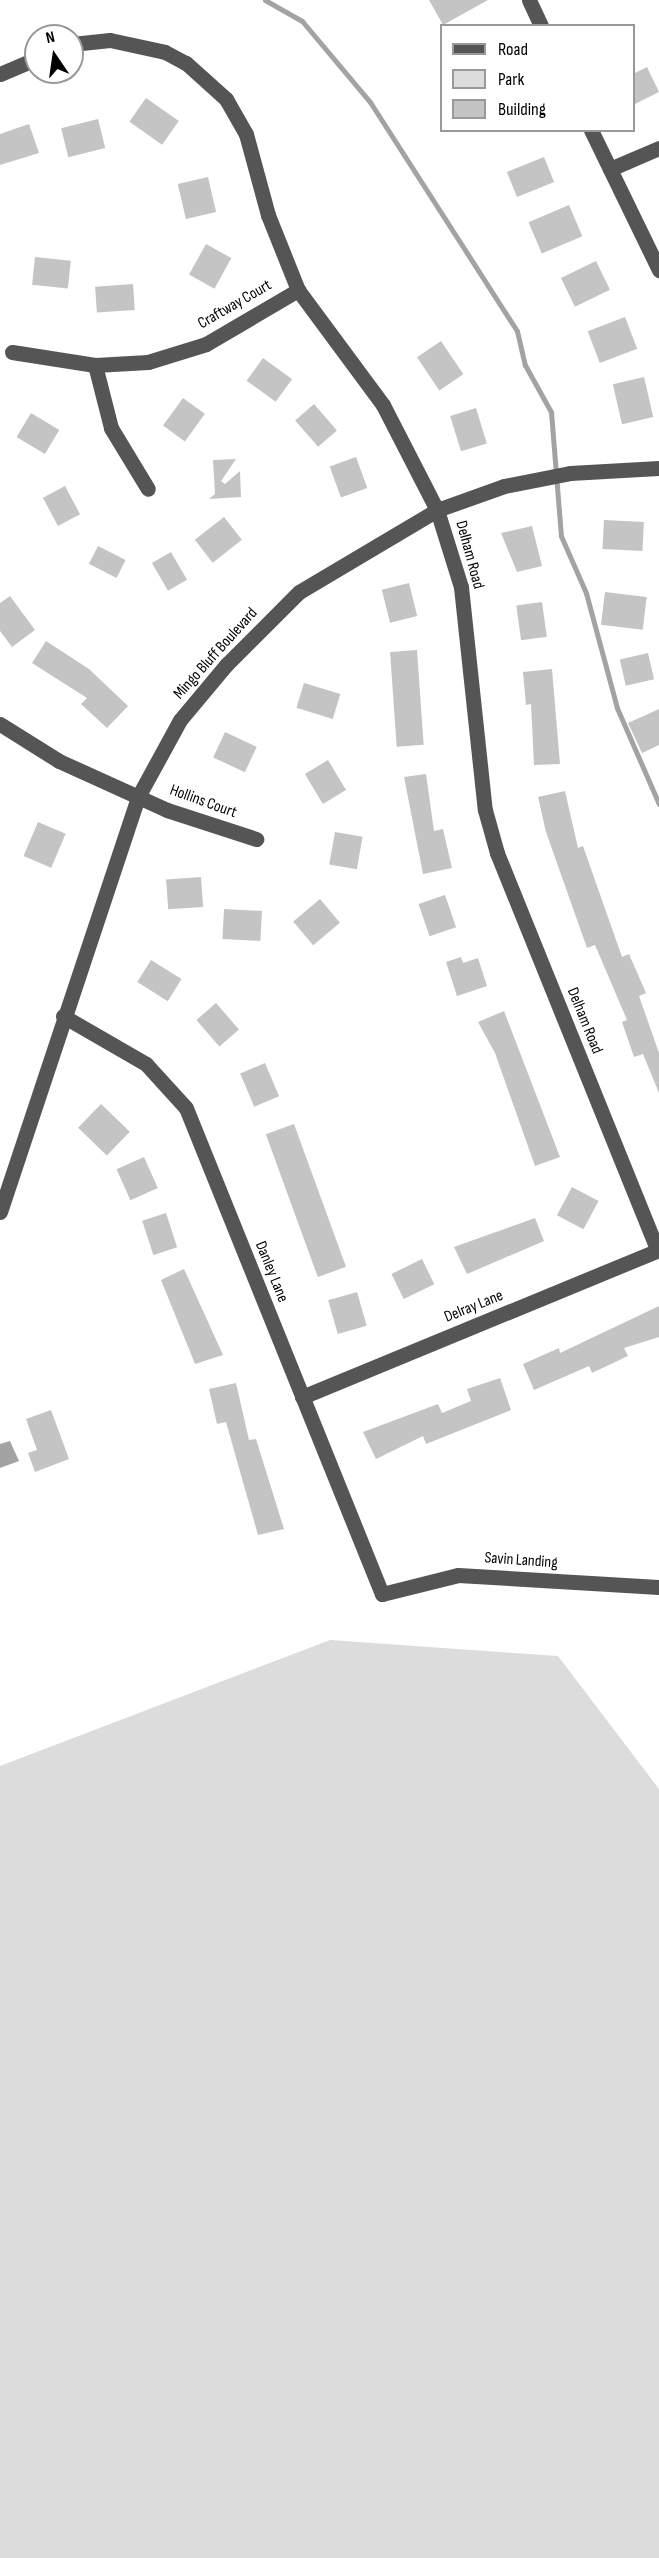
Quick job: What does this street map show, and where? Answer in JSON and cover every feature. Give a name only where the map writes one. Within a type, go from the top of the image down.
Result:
[{"type":"street","points":[[530,0],[541,24]]},
{"type":"street","name":"Delham Road","points":[[84,43],[110,40],[165,52],[186,63],[226,99],[246,134],[268,215],[297,290],[383,405],[437,510],[461,587],[485,810],[497,853],[658,1250]]},
{"type":"street","points":[[0,74],[24,64]]},
{"type":"street","points":[[592,132],[659,270]]},
{"type":"street","points":[[609,169],[659,148]]},
{"type":"street","name":"Craftway Court","points":[[12,352],[95,365],[148,362],[206,344],[297,290]]},
{"type":"street","points":[[95,365],[111,428],[148,489]]},
{"type":"street","name":"Mingo Bluff Boulevard","points":[[0,1212],[63,1016],[139,795],[180,720],[299,592],[437,510],[504,486],[570,472],[659,468]]},
{"type":"street","points":[[0,724],[59,762],[139,795]]},
{"type":"street","name":"Hollins Court","points":[[139,795],[167,810],[256,839]]},
{"type":"street","name":"Danley Lane","points":[[63,1016],[146,1065],[186,1108],[382,1594]]},
{"type":"street","name":"Delray Lane","points":[[302,1397],[658,1250]]},
{"type":"street","name":"Savin Landing","points":[[382,1594],[458,1575],[659,1587]]},
{"type":"green space","points":[[330,1640],[558,1656],[659,1789],[659,2558],[0,2558],[0,1766]]},
{"type":"shaded area","points":[[10,1441],[19,1461],[0,1468],[0,1444]]},
{"type":"building","points":[[429,0],[488,0],[445,24],[442,24]]},
{"type":"building","points":[[647,67],[659,92],[635,104],[635,73]]},
{"type":"building","points":[[146,98],[179,121],[162,145],[129,122]]},
{"type":"building","points":[[98,119],[105,148],[68,157],[61,128]]},
{"type":"building","points":[[29,124],[39,153],[0,165],[0,134]]},
{"type":"building","points":[[544,157],[554,182],[517,197],[507,172]]},
{"type":"building","points":[[208,177],[216,212],[186,219],[178,184]]},
{"type":"building","points":[[569,205],[582,236],[542,253],[528,222]]},
{"type":"building","points":[[206,244],[231,258],[214,289],[189,275]]},
{"type":"building","points":[[35,257],[71,261],[68,289],[32,285]]},
{"type":"building","points":[[596,261],[610,290],[575,307],[561,278]]},
{"type":"building","points":[[133,284],[135,310],[97,313],[95,287]]},
{"type":"building","points":[[625,317],[637,349],[600,363],[588,331]]},
{"type":"building","points":[[441,341],[463,374],[439,390],[417,357]]},
{"type":"building","points":[[263,358],[292,379],[276,402],[247,381]]},
{"type":"building","points":[[644,377],[653,417],[622,424],[613,384]]},
{"type":"building","points":[[183,398],[205,414],[185,441],[163,426]]},
{"type":"building","points":[[314,404],[337,430],[318,447],[295,420]]},
{"type":"building","points":[[476,408],[487,443],[461,451],[450,416]]},
{"type":"building","points":[[31,413],[59,430],[45,454],[17,437]]},
{"type":"building","points":[[356,457],[367,488],[341,498],[330,467]]},
{"type":"building","points":[[236,459],[221,481],[225,484],[240,471],[241,497],[209,499],[215,494],[213,460]]},
{"type":"building","points":[[65,486],[80,514],[58,526],[43,498]]},
{"type":"building","points":[[224,517],[242,540],[213,563],[195,540]]},
{"type":"building","points":[[604,520],[644,522],[642,551],[602,549]]},
{"type":"building","points":[[532,526],[542,566],[517,572],[501,533]]},
{"type":"building","points":[[98,546],[126,560],[117,578],[89,564]]},
{"type":"building","points":[[171,552],[187,580],[168,591],[152,563]]},
{"type":"building","points":[[409,583],[417,616],[390,623],[382,590]]},
{"type":"building","points":[[605,592],[647,597],[643,630],[601,625]]},
{"type":"building","points":[[10,596],[35,630],[12,647],[0,631],[0,603]]},
{"type":"building","points":[[542,602],[547,637],[521,640],[516,606]]},
{"type":"building","points":[[46,641],[89,669],[128,706],[107,728],[81,704],[87,698],[32,663]]},
{"type":"building","points":[[417,650],[424,745],[397,747],[390,652]]},
{"type":"building","points":[[648,653],[654,679],[626,686],[620,660]]},
{"type":"building","points":[[552,669],[560,764],[534,765],[531,704],[526,705],[523,672]]},
{"type":"building","points":[[304,683],[340,694],[333,719],[296,708]]},
{"type":"building","points":[[659,709],[659,745],[642,753],[628,723]]},
{"type":"building","points":[[225,732],[257,747],[245,772],[213,757]]},
{"type":"building","points":[[328,760],[346,790],[323,804],[305,774]]},
{"type":"building","points":[[426,774],[434,831],[443,829],[452,868],[423,874],[404,777]]},
{"type":"building","points":[[565,791],[578,848],[583,846],[622,957],[629,954],[646,993],[639,996],[659,1053],[659,1093],[643,1054],[634,1057],[622,1022],[627,1020],[595,945],[587,948],[546,832],[538,797]]},
{"type":"building","points":[[38,822],[66,834],[51,868],[24,856]]},
{"type":"building","points":[[335,832],[363,837],[357,869],[329,864]]},
{"type":"building","points":[[201,877],[203,907],[168,909],[166,879]]},
{"type":"building","points":[[445,895],[456,927],[430,936],[419,904]]},
{"type":"building","points":[[320,899],[340,923],[313,945],[293,921]]},
{"type":"building","points":[[224,909],[262,911],[260,941],[222,939]]},
{"type":"building","points":[[461,957],[463,963],[478,958],[487,986],[457,996],[446,962]]},
{"type":"building","points":[[151,960],[182,979],[168,1001],[137,982]]},
{"type":"building","points":[[216,1003],[239,1029],[219,1046],[196,1020]]},
{"type":"building","points":[[504,1011],[560,1157],[535,1166],[495,1053],[478,1022]]},
{"type":"building","points":[[265,1063],[279,1096],[254,1107],[240,1074]]},
{"type":"building","points":[[101,1104],[130,1132],[107,1156],[78,1128]]},
{"type":"building","points":[[294,1124],[346,1267],[318,1277],[266,1134]]},
{"type":"building","points":[[144,1157],[158,1188],[130,1200],[117,1169]]},
{"type":"building","points":[[572,1187],[598,1201],[583,1229],[557,1215]]},
{"type":"building","points":[[166,1213],[177,1247],[153,1255],[142,1221]]},
{"type":"building","points":[[535,1218],[544,1241],[467,1274],[454,1247]]},
{"type":"building","points":[[422,1259],[434,1284],[404,1299],[391,1274]]},
{"type":"building","points":[[184,1269],[223,1355],[195,1364],[161,1280]]},
{"type":"building","points":[[357,1292],[367,1326],[338,1334],[328,1300]]},
{"type":"building","points":[[659,1306],[659,1337],[624,1348],[628,1356],[592,1373],[589,1366],[534,1390],[523,1364],[559,1348],[560,1353]]},
{"type":"building","points":[[500,1378],[511,1410],[426,1444],[423,1436],[376,1459],[363,1432],[438,1404],[442,1413],[471,1401],[467,1389]]},
{"type":"building","points":[[236,1383],[249,1440],[256,1439],[284,1529],[258,1535],[226,1422],[217,1424],[209,1389]]},
{"type":"building","points":[[51,1410],[69,1459],[35,1472],[28,1453],[37,1450],[26,1419]]},
{"type":"waterway","points":[[265,0],[302,21],[370,102],[517,331],[525,365],[551,412],[561,536],[586,593],[617,708],[659,804]]}]
